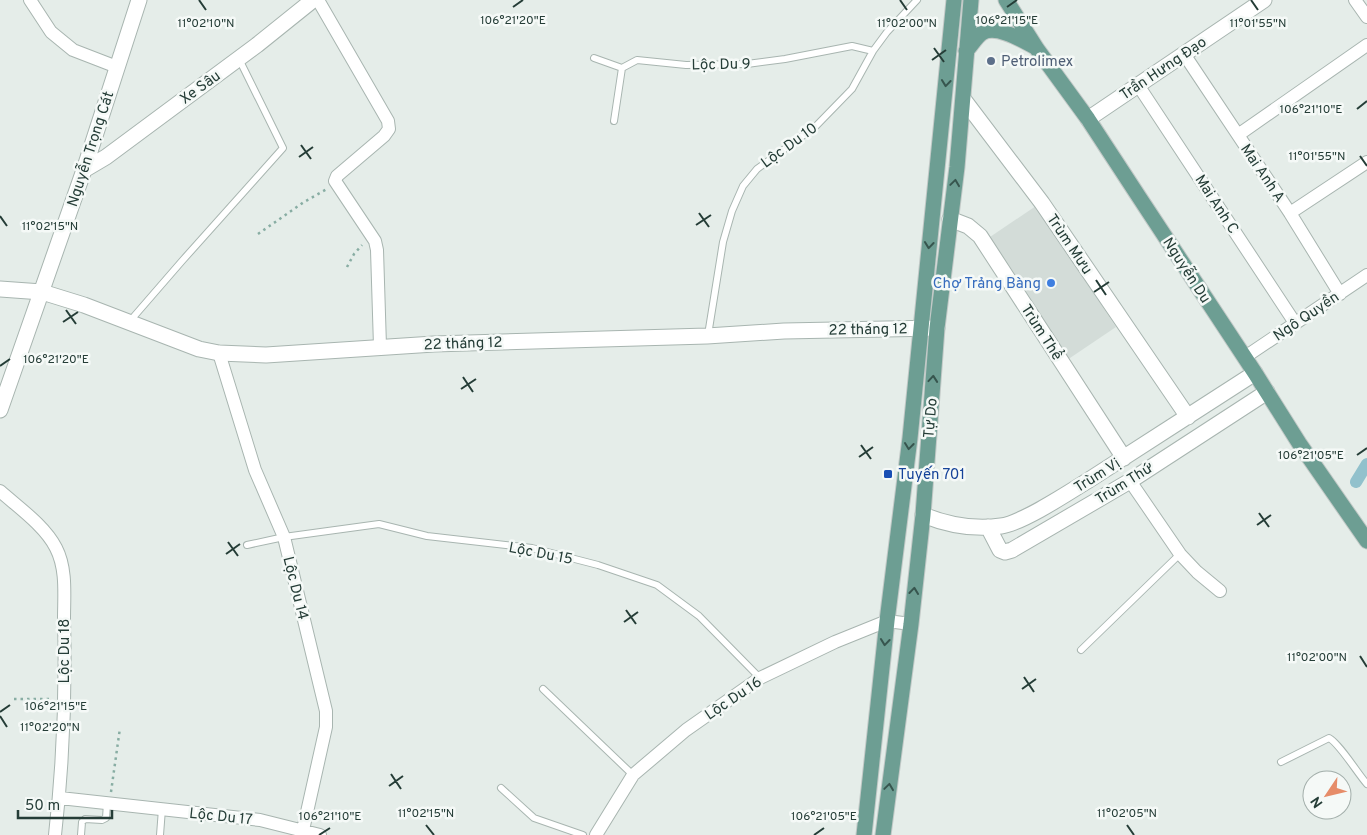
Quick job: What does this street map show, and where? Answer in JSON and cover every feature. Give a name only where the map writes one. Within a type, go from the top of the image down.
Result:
[{"type":"main road","name":"Tự Do","points":[[864,835],[887,621],[910,438],[954,0]]},
{"type":"main road","name":"Tự Do","points":[[883,835],[911,624],[923,515],[937,328],[964,100],[971,0]]},
{"type":"main road","name":"Nguyễn Du","points":[[1006,0],[1037,49],[1088,120],[1267,392],[1365,533]]},
{"type":"main road","points":[[966,51],[983,33],[994,30],[1010,35],[1037,49]]},
{"type":"street","points":[[30,0],[51,32],[73,50],[117,67]]},
{"type":"street","name":"Nguyễn Trọng Cát","points":[[0,410],[84,170],[138,0]]},
{"type":"street","name":"Trần Hưng Đạo","points":[[1088,120],[1264,0]]},
{"type":"street","points":[[1355,0],[1367,17]]},
{"type":"street","points":[[310,1],[388,121],[389,129],[384,136],[337,176],[335,182],[373,235],[377,250],[380,346]]},
{"type":"street","name":"Xe Sâu","points":[[84,170],[106,157],[239,58],[310,1]]},
{"type":"street","points":[[1238,135],[1367,45]]},
{"type":"street","name":"Mai Anh A","points":[[1184,54],[1290,214],[1340,294]]},
{"type":"street","name":"Mai Anh C","points":[[1138,85],[1295,323]]},
{"type":"street","name":"Trùm Mưu","points":[[964,100],[1042,203],[1188,417]]},
{"type":"street","points":[[1290,214],[1367,162]]},
{"type":"street","name":"Trùm Thể","points":[[950,219],[968,226],[980,236],[1124,458]]},
{"type":"street","name":"Ngô Quyền","points":[[1245,357],[1367,275]]},
{"type":"street","name":"22 tháng 12","points":[[0,289],[42,292],[84,305],[199,349],[219,353],[266,356],[380,346],[707,336],[784,331],[937,328]]},
{"type":"street","name":"Lộc Du 14","points":[[219,353],[255,470],[284,537],[326,711],[326,727],[303,830]]},
{"type":"street","name":"Trùm Vị","points":[[923,515],[941,522],[968,528],[1003,526],[1022,518],[1066,494],[1256,373]]},
{"type":"street","name":"Trùm Thứ","points":[[988,527],[1000,550],[1005,552],[1012,550],[1130,481],[1267,392]]},
{"type":"street","points":[[1130,481],[1180,554],[1197,572],[1220,591]]},
{"type":"street","name":"Lộc Du 18","points":[[0,492],[45,532],[56,548],[64,573],[65,657],[60,798],[55,835]]},
{"type":"street","name":"Lộc Du 16","points":[[596,835],[632,775],[686,730],[760,678],[835,642],[887,621],[911,624]]},
{"type":"street","name":"Lộc Du 17","points":[[60,798],[260,820],[320,835]]},
{"type":"lane","name":"Lộc Du 10","points":[[707,336],[723,242],[732,210],[744,186],[757,169],[816,126],[846,96],[852,89],[873,51],[887,32],[917,0]]},
{"type":"lane","name":"Lộc Du 9","points":[[622,68],[637,60],[686,64],[747,64],[852,46],[873,51]]},
{"type":"lane","points":[[129,322],[283,148],[239,58]]},
{"type":"lane","points":[[594,58],[622,68],[614,121]]},
{"type":"lane","name":"Lộc Du 15","points":[[247,545],[284,537],[379,524],[427,536],[532,548],[598,565],[657,585],[699,616],[760,678]]},
{"type":"lane","points":[[1081,650],[1180,554]]},
{"type":"lane","points":[[542,689],[632,775]]},
{"type":"lane","points":[[1281,762],[1329,738],[1339,745],[1355,770],[1367,784]]},
{"type":"lane","points":[[501,788],[534,818],[583,835]]},
{"type":"lane","points":[[81,835],[83,820],[102,820],[106,818],[108,803]]},
{"type":"lane","points":[[160,835],[162,809]]},
{"type":"path","points":[[258,234],[304,202],[317,196],[335,182]]},
{"type":"path","points":[[347,267],[359,248],[373,235]]},
{"type":"path","points":[[14,698],[63,699]]},
{"type":"path","points":[[108,803],[120,728]]},
{"type":"shaded area","name":"Chợ Trảng Bàng","points":[[1036,206],[1116,327],[1067,360],[987,239]]},
{"type":"waterway","points":[[1356,482],[1367,464]]},
{"type":"place","name":"Petrolimex","points":[[991,61]]},
{"type":"place","name":"Chợ Trảng Bàng","points":[[1051,283]]},
{"type":"place","name":"Tuyến 701","points":[[888,474]]}]
